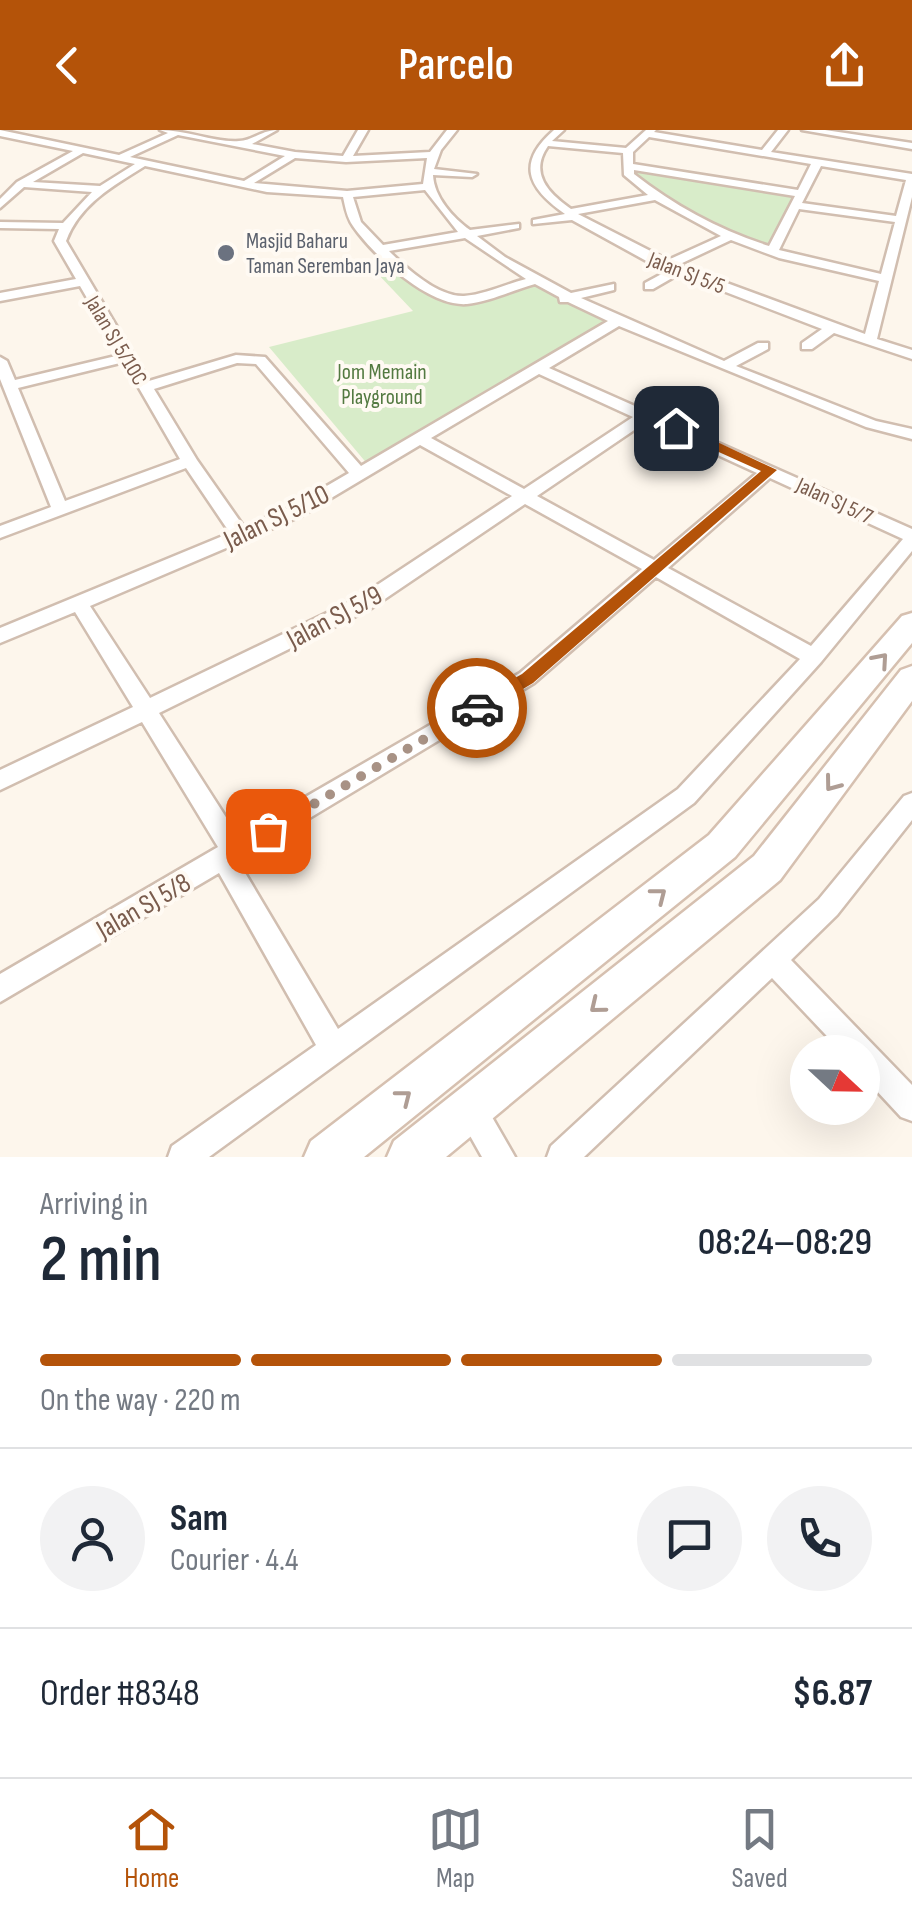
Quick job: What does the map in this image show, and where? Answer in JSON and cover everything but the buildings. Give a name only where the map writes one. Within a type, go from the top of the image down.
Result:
[{"type":"street","points":[[242,145],[272,130]]},
{"type":"street","points":[[346,159],[361,130]]},
{"type":"street","points":[[452,130],[431,155],[428,188],[442,212],[534,280],[564,299],[728,366],[871,424],[912,434]]},
{"type":"street","points":[[543,143],[558,130]]},
{"type":"street","points":[[764,154],[783,130]]},
{"type":"street","points":[[807,130],[912,146]]},
{"type":"street","points":[[883,130],[912,134]]},
{"type":"street","points":[[120,158],[171,131],[293,155],[346,159],[431,155]]},
{"type":"street","points":[[3,132],[246,184],[347,194],[428,188]]},
{"type":"street","points":[[870,340],[891,271],[912,178],[648,132],[628,152],[629,175],[654,197],[730,236],[838,271],[891,271]]},
{"type":"street","points":[[0,149],[25,138]]},
{"type":"street","points":[[543,143],[628,152]]},
{"type":"street","name":"Jalan SJ 5/5","points":[[543,143],[534,162],[534,174],[541,188],[572,214],[671,268],[912,355]]},
{"type":"street","points":[[0,205],[20,184],[82,150]]},
{"type":"street","points":[[246,184],[293,155]]},
{"type":"street","points":[[773,250],[817,162]]},
{"type":"street","points":[[0,225],[64,226],[102,188],[144,163]]},
{"type":"street","points":[[629,166],[646,165],[799,199],[906,211]]},
{"type":"street","points":[[430,172],[472,174]]},
{"type":"street","points":[[20,184],[102,188]]},
{"type":"street","points":[[347,194],[356,223],[398,268],[447,299],[468,300],[534,280]]},
{"type":"street","points":[[538,222],[654,197]]},
{"type":"street","name":"Jalan SJ 5/10C","points":[[64,226],[60,241],[82,282],[189,460],[242,535]]},
{"type":"street","points":[[380,248],[515,226]]},
{"type":"street","points":[[649,286],[671,268],[730,236]]},
{"type":"street","points":[[0,298],[82,282]]},
{"type":"street","points":[[564,299],[610,286]]},
{"type":"street","name":"Jalan SJ 5/10","points":[[0,636],[295,512],[618,320]]},
{"type":"street","points":[[807,346],[834,327]]},
{"type":"street","points":[[728,366],[763,346]]},
{"type":"street","points":[[7,389],[127,357]]},
{"type":"street","points":[[145,387],[236,359],[260,360],[359,474]]},
{"type":"street","points":[[0,361],[7,389],[60,509]]},
{"type":"street","name":"Jalan SJ 5/7","points":[[538,368],[912,537]]},
{"type":"street","name":"Jalan SJ 5/9","points":[[0,781],[363,604],[646,414]]},
{"type":"street","points":[[420,438],[814,657]]},
{"type":"street","points":[[0,532],[189,460]]},
{"type":"street","name":"Jalan SJ 5/8","points":[[0,989],[528,678],[770,470]]},
{"type":"street","points":[[183,1157],[686,796],[814,657],[912,537]]},
{"type":"street","points":[[79,603],[229,854],[334,1049]]},
{"type":"street","points":[[327,1157],[722,846],[912,623]]},
{"type":"street","points":[[410,1157],[767,868],[912,678]]},
{"type":"street","points":[[562,1157],[828,907],[912,803]]},
{"type":"street","points":[[772,959],[845,1035]]},
{"type":"street","points":[[880,1072],[912,1106]]},
{"type":"street","points":[[470,1109],[500,1157]]},
{"type":"green space","points":[[631,166],[800,194],[772,249],[715,227],[663,198],[630,175]]},
{"type":"green space","name":"Jom Memain Playground","points":[[396,268],[446,300],[469,300],[533,282],[563,300],[614,321],[369,466],[269,347],[413,311],[376,272]]},
{"type":"way so far","points":[[268,831],[477,708]]},
{"type":"place","name":"Masjid Baharu Taman Seremban Jaya","points":[[226,253]]},
{"type":"route","points":[[477,708],[528,678],[770,470],[676,428]]}]
